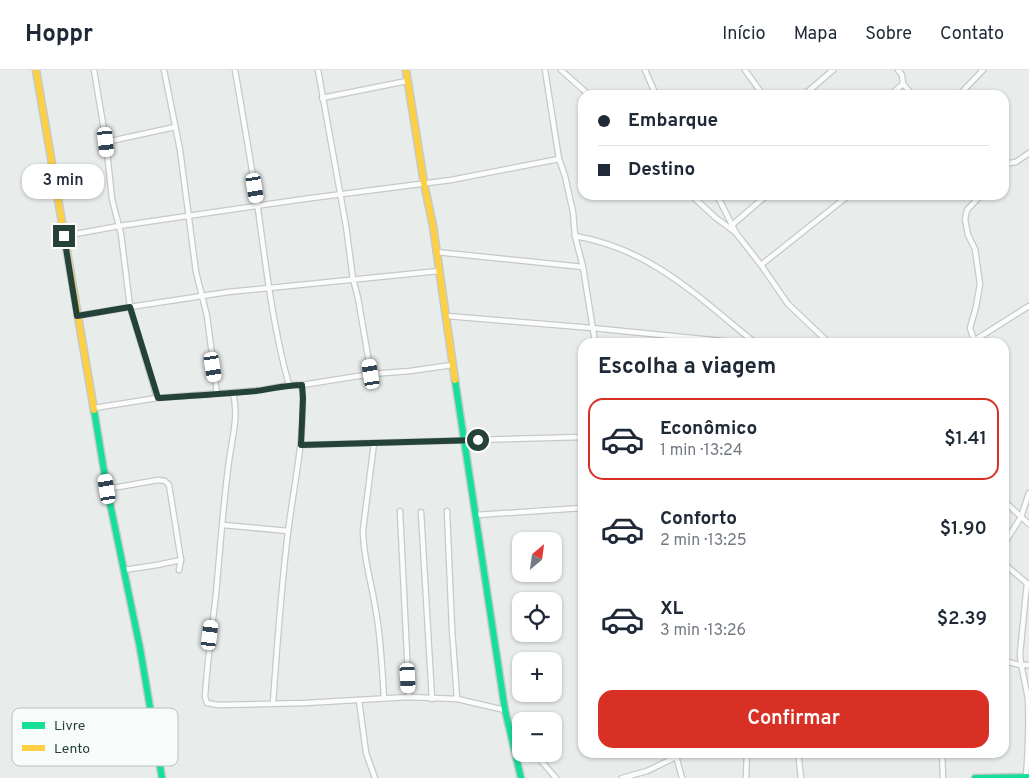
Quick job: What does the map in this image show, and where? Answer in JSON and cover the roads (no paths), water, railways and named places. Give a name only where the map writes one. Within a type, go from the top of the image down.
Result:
[{"type":"street","points":[[36,70],[107,489],[140,648],[150,708]]},
{"type":"street","points":[[94,70],[106,142],[112,199],[119,226],[130,307],[158,398]]},
{"type":"street","points":[[164,70],[175,127],[201,297],[206,316],[217,394]]},
{"type":"street","points":[[235,70],[270,288],[289,385]]},
{"type":"street","points":[[318,70],[371,374]]},
{"type":"street","points":[[406,70],[447,316],[463,440],[505,710],[520,778]]},
{"type":"street","points":[[545,70],[559,159],[573,212],[575,236],[583,267],[594,338]]},
{"type":"street","points":[[561,70],[583,90]]},
{"type":"street","points":[[645,70],[654,90]]},
{"type":"street","points":[[745,70],[759,90]]},
{"type":"street","points":[[810,90],[833,70]]},
{"type":"street","points":[[898,70],[902,75],[903,84],[908,90]]},
{"type":"street","points":[[902,75],[906,70]]},
{"type":"street","points":[[964,90],[983,70]]},
{"type":"street","points":[[322,98],[407,81]]},
{"type":"street","points":[[896,90],[903,84]]},
{"type":"street","points":[[106,142],[175,127]]},
{"type":"street","points":[[1009,163],[1016,162],[1029,153]]},
{"type":"street","points":[[64,236],[340,193],[424,184],[488,174],[559,159]]},
{"type":"street","points":[[696,200],[716,218],[736,232]]},
{"type":"street","points":[[720,200],[736,232],[788,304],[824,338]]},
{"type":"street","points":[[732,225],[761,200]]},
{"type":"street","points":[[761,265],[843,200]]},
{"type":"street","points":[[972,338],[970,328],[980,284],[975,249],[968,235],[965,219],[967,210],[976,200]]},
{"type":"street","points":[[575,236],[596,240],[615,247],[670,274],[749,338]]},
{"type":"street","points":[[436,252],[583,267]]},
{"type":"street","points":[[77,316],[228,292],[438,271]]},
{"type":"street","points":[[978,338],[1029,306]]},
{"type":"street","points":[[447,316],[592,328],[681,338]]},
{"type":"street","points":[[94,408],[158,398],[262,390],[371,374],[452,365]]},
{"type":"street","points":[[273,703],[279,616],[288,532],[301,445],[302,385]]},
{"type":"street","points":[[233,393],[236,403],[235,424],[229,461],[208,653],[205,701],[211,705],[305,703],[409,697],[457,700],[505,710]]},
{"type":"street","points":[[301,445],[578,437]]},
{"type":"street","points":[[374,443],[363,542],[380,637],[384,698]]},
{"type":"street","points":[[107,489],[158,480],[165,481],[169,486],[181,560],[179,570]]},
{"type":"street","points":[[1009,536],[1021,518],[1029,493]]},
{"type":"street","points":[[1009,506],[1029,524]]},
{"type":"street","points":[[476,515],[578,508]]},
{"type":"street","points":[[400,511],[409,697]]},
{"type":"street","points":[[447,511],[457,700]]},
{"type":"street","points":[[421,512],[432,699]]},
{"type":"street","points":[[223,526],[288,532]]},
{"type":"street","points":[[124,570],[181,560]]},
{"type":"street","points":[[975,778],[1027,777],[1029,748],[1028,699],[1020,665],[1020,654],[1028,584],[1009,568]]},
{"type":"street","points":[[1009,662],[1029,665]]},
{"type":"street","points":[[359,700],[366,753],[375,778]]},
{"type":"street","points":[[622,778],[647,771],[671,758]]},
{"type":"street","points":[[677,758],[682,778]]},
{"type":"street","points":[[746,778],[747,758]]},
{"type":"street","points":[[799,758],[801,778]]},
{"type":"street","points":[[942,758],[943,778]]},
{"type":"street","points":[[542,762],[556,778]]}]
